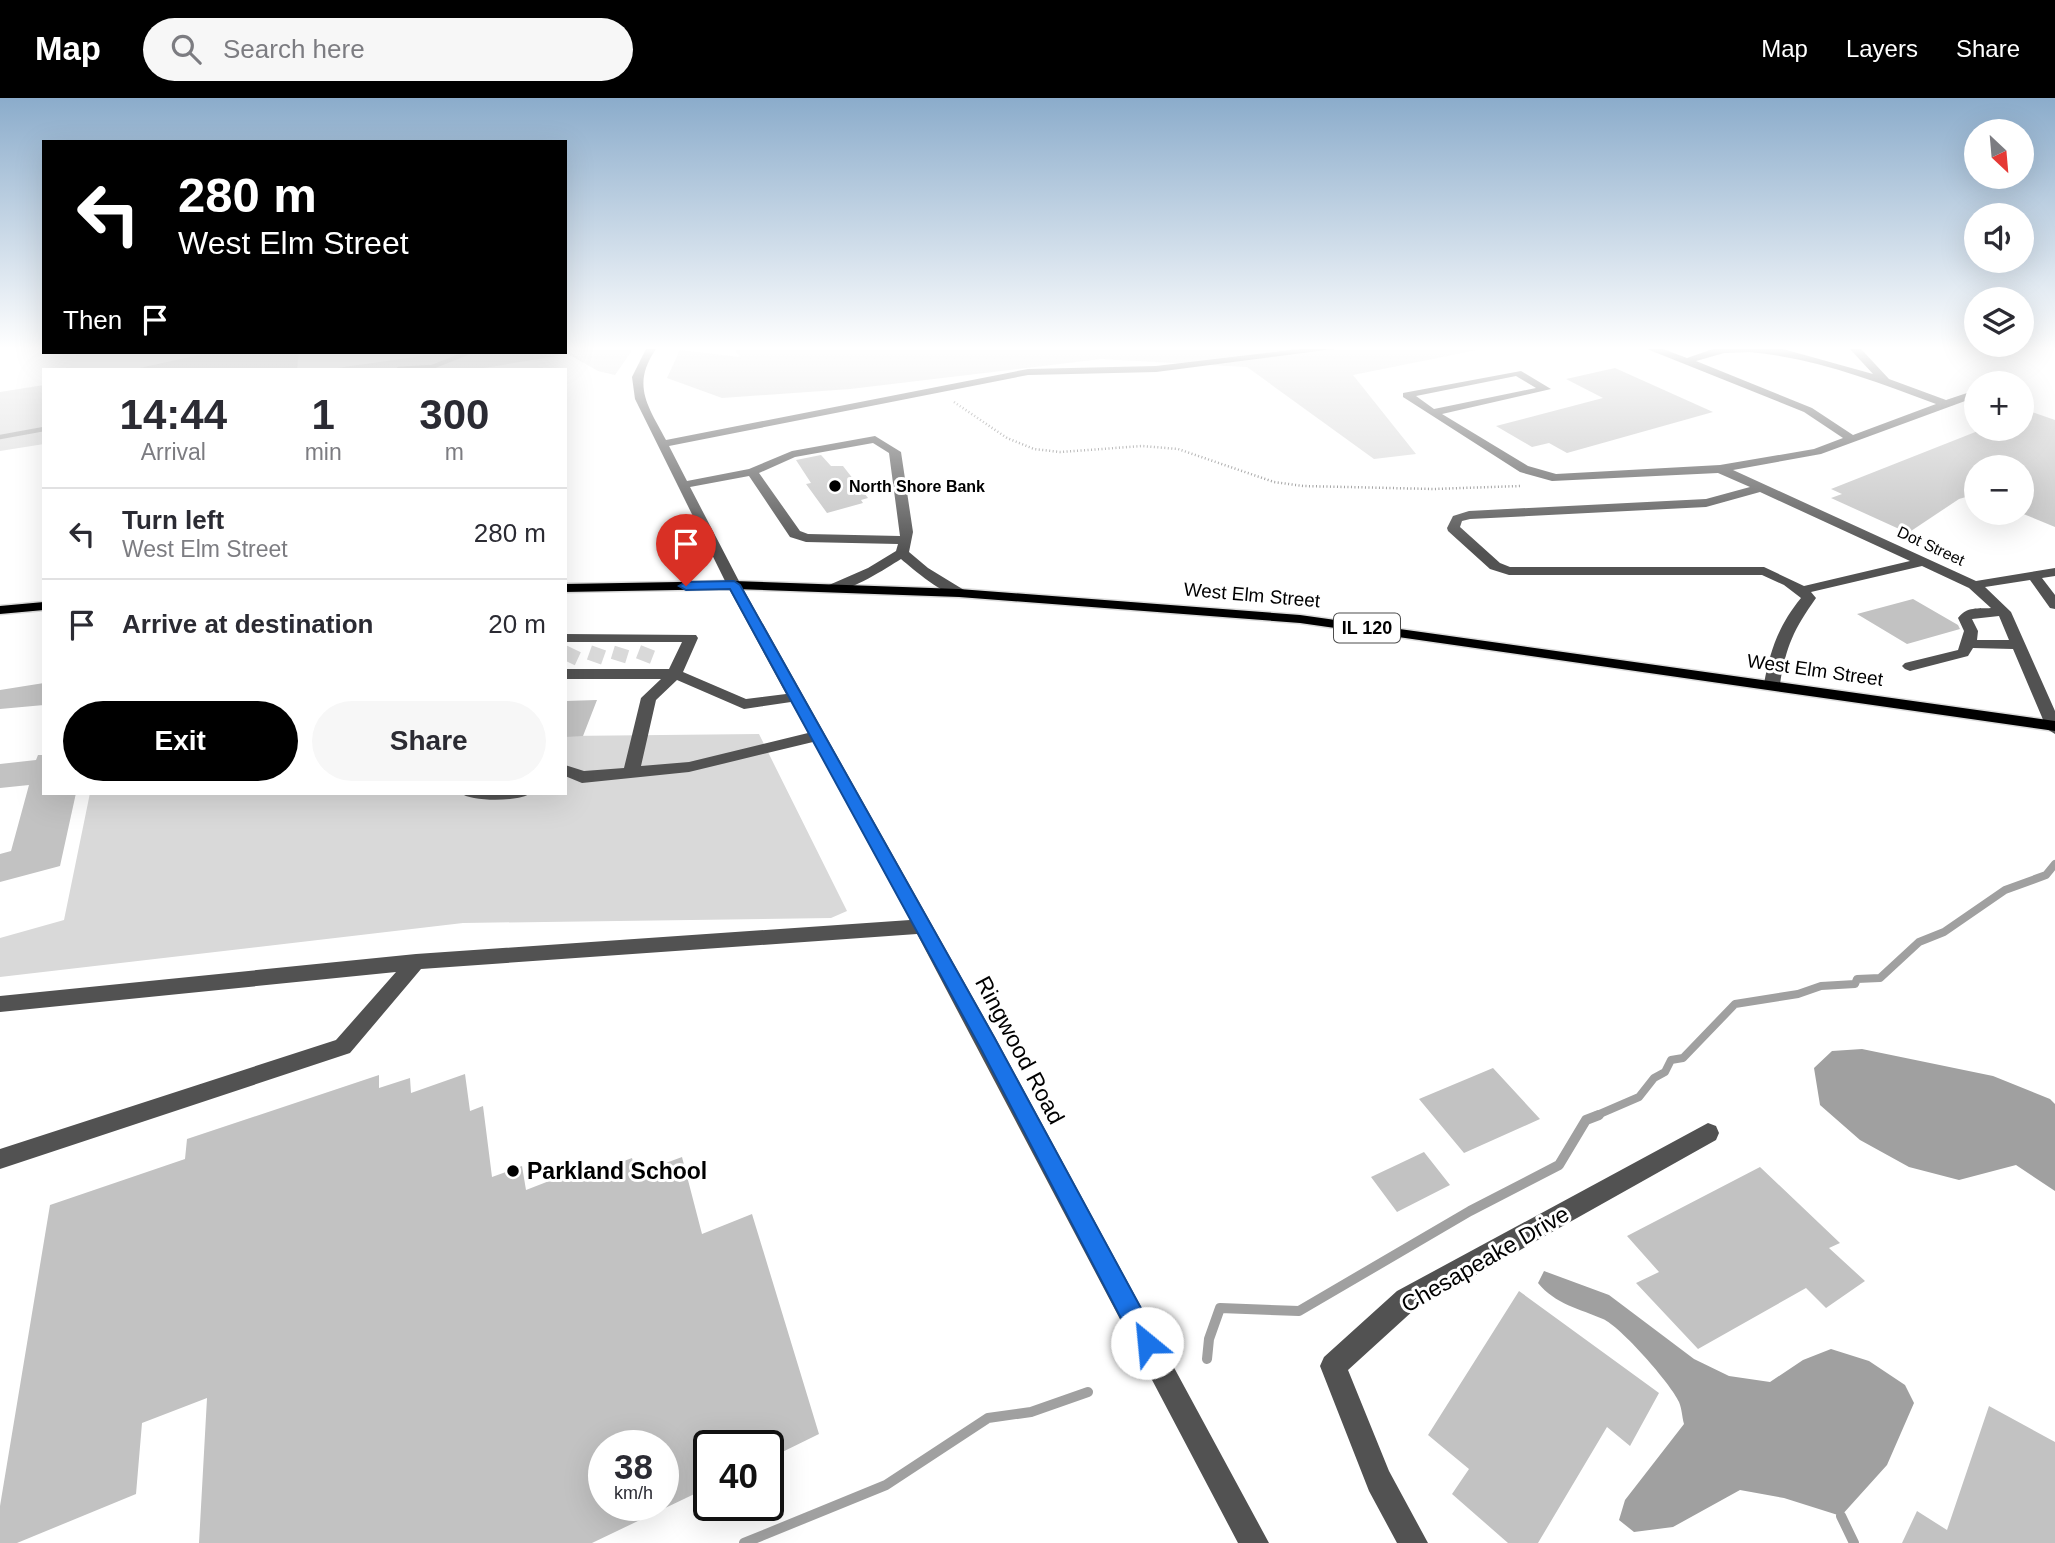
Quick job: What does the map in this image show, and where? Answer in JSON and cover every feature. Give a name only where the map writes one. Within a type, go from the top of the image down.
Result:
[{"type":"main road","name":"West Elm Street","points":[[567,588],[734,585],[959,593],[1300,619],[1772,684],[2054,727]]},
{"type":"main road","points":[[0,610],[42,606]]},
{"type":"street","name":"Ringwood Road","points":[[650,416],[734,585],[923,926],[1254,1543]]},
{"type":"street","points":[[664,444],[798,416]]},
{"type":"street","points":[[1439,416],[1524,469],[1556,478],[1720,470],[1817,452],[1913,416]]},
{"type":"street","points":[[1818,416],[1852,439]]},
{"type":"street","points":[[684,485],[752,472],[792,454],[875,439],[884,443],[895,452],[907,532],[904,546],[873,571],[834,588]]},
{"type":"street","name":"Dot Street","points":[[1720,470],[1974,586],[2004,612],[2054,727]]},
{"type":"street","points":[[752,472],[795,534],[806,538],[904,546],[923,571],[959,593]]},
{"type":"street","points":[[1761,488],[1706,503],[1469,515],[1457,519],[1453,528],[1495,566],[1509,570],[1764,571],[1803,590],[1810,598],[1786,624],[1778,647],[1772,684]]},
{"type":"street","points":[[1803,590],[1923,562]]},
{"type":"street","points":[[1974,586],[2055,572]]},
{"type":"street","points":[[2034,576],[2055,605]]},
{"type":"street","points":[[1910,666],[1963,653],[1969,644],[1971,631],[1965,618],[1970,613],[2004,612]]},
{"type":"street","points":[[569,655],[645,655],[691,638],[675,674],[649,698],[631,771]]},
{"type":"street","points":[[1969,644],[2019,645]]},
{"type":"street","points":[[569,655],[645,655],[675,674],[744,704],[796,698]]},
{"type":"street","points":[[571,778],[690,767],[818,736]]},
{"type":"street","points":[[0,1004],[416,962],[923,926]]},
{"type":"street","points":[[0,1159],[343,1047],[416,962]]},
{"type":"street","name":"Chesapeake Drive","points":[[1413,1543],[1379,1481],[1333,1366],[1406,1300],[1708,1133]]},
{"type":"path","points":[[972,416],[1034,449],[1060,452],[1142,446],[1178,449],[1273,482],[1303,486],[1466,489],[1530,485],[1556,478]]},
{"type":"shaded area","points":[[0,416],[42,416],[42,444],[0,451]]},
{"type":"shaded area","points":[[1315,416],[1386,416],[1416,454],[1374,459]]},
{"type":"shaded area","points":[[759,734],[847,911],[831,918],[463,923],[0,977],[0,938],[64,920],[90,795],[567,795],[567,736]]},
{"type":"shaded area","points":[[1862,1049],[1993,1076],[2050,1099],[2055,1104],[2055,1191],[2016,1165],[1959,1180],[1909,1167],[1860,1140],[1820,1105],[1814,1068],[1832,1051]]},
{"type":"shaded area","points":[[1544,1271],[1609,1295],[1694,1359],[1729,1376],[1770,1382],[1803,1360],[1831,1349],[1869,1361],[1905,1385],[1914,1403],[1887,1465],[1841,1516],[1784,1498],[1740,1490],[1673,1527],[1634,1532],[1619,1520],[1625,1500],[1684,1424],[1680,1405],[1656,1370],[1611,1324],[1560,1301],[1545,1290],[1538,1283]]},
{"type":"building","points":[[1533,416],[1697,416],[1567,453],[1549,443],[1532,447],[1496,426]]},
{"type":"building","points":[[2034,416],[2055,420],[2055,527],[2034,518],[2034,455],[1964,455],[1964,498],[1908,533],[1831,498],[1842,494],[1831,489],[1964,436],[1964,441],[2034,441]]},
{"type":"building","points":[[821,455],[831,466],[843,466],[868,498],[861,500],[863,503],[827,513],[806,484],[811,483],[796,460]]},
{"type":"building","points":[[1913,599],[1958,625],[1960,629],[1907,644],[1857,614]]},
{"type":"building","points":[[42,683],[42,705],[0,709],[0,690]]},
{"type":"building","points":[[597,700],[583,736],[567,737],[567,701]]},
{"type":"building","points":[[38,755],[42,755],[42,795],[76,795],[60,866],[0,882],[0,854],[11,851],[29,785],[0,788],[0,764],[36,760]]},
{"type":"building","points":[[1493,1068],[1540,1119],[1464,1153],[1419,1099]]},
{"type":"building","name":"Parkland School","points":[[465,1074],[470,1111],[483,1106],[492,1177],[522,1166],[526,1190],[580,1169],[582,1177],[632,1158],[636,1174],[682,1157],[702,1234],[752,1214],[819,1434],[784,1451],[784,1430],[693,1430],[693,1495],[679,1501],[679,1430],[588,1430],[588,1521],[638,1521],[592,1543],[199,1543],[207,1398],[142,1423],[136,1494],[17,1543],[0,1543],[0,1506],[50,1205],[185,1159],[187,1139],[379,1075],[379,1088],[410,1078],[411,1093]]},
{"type":"building","points":[[1424,1152],[1450,1185],[1397,1212],[1371,1177]]},
{"type":"building","points":[[1760,1167],[1840,1243],[1829,1248],[1865,1281],[1826,1308],[1806,1288],[1698,1349],[1636,1283],[1659,1272],[1627,1236]]},
{"type":"building","points":[[1519,1291],[1659,1393],[1630,1446],[1607,1427],[1538,1543],[1508,1543],[1452,1494],[1469,1469],[1428,1435]]},
{"type":"building","points":[[1989,1406],[2055,1442],[2055,1543],[1902,1543],[1917,1511],[1947,1530]]},
{"type":"waterway","points":[[0,437],[42,429]]},
{"type":"waterway","points":[[1595,1116],[1639,1097],[1654,1078],[1665,1072],[1671,1060],[1683,1058],[1735,1004],[1798,994],[1821,986],[1855,984],[1857,979],[1880,978],[1919,942],[1944,932],[2005,890],[2046,875],[2055,864]]},
{"type":"waterway","points":[[1207,1359],[1209,1339],[1220,1308],[1299,1311],[1470,1211],[1559,1165],[1586,1120],[1599,1115]]},
{"type":"waterway","points":[[744,1543],[886,1485],[988,1418],[1031,1412],[1088,1392]]},
{"type":"waterway","points":[[1841,1516],[1854,1543]]},
{"type":"tunnel","points":[[594,662],[599,648]]},
{"type":"tunnel","points":[[618,661],[622,648]]},
{"type":"tunnel","points":[[643,661],[648,648]]},
{"type":"tunnel","points":[[568,662],[574,649]]},
{"type":"place","name":"North Shore Bank","points":[[835,486]]},
{"type":"place","name":"Parkland School","points":[[513,1171]]},
{"type":"route","points":[[686,586],[734,585],[988,1043],[1147,1343]]}]
